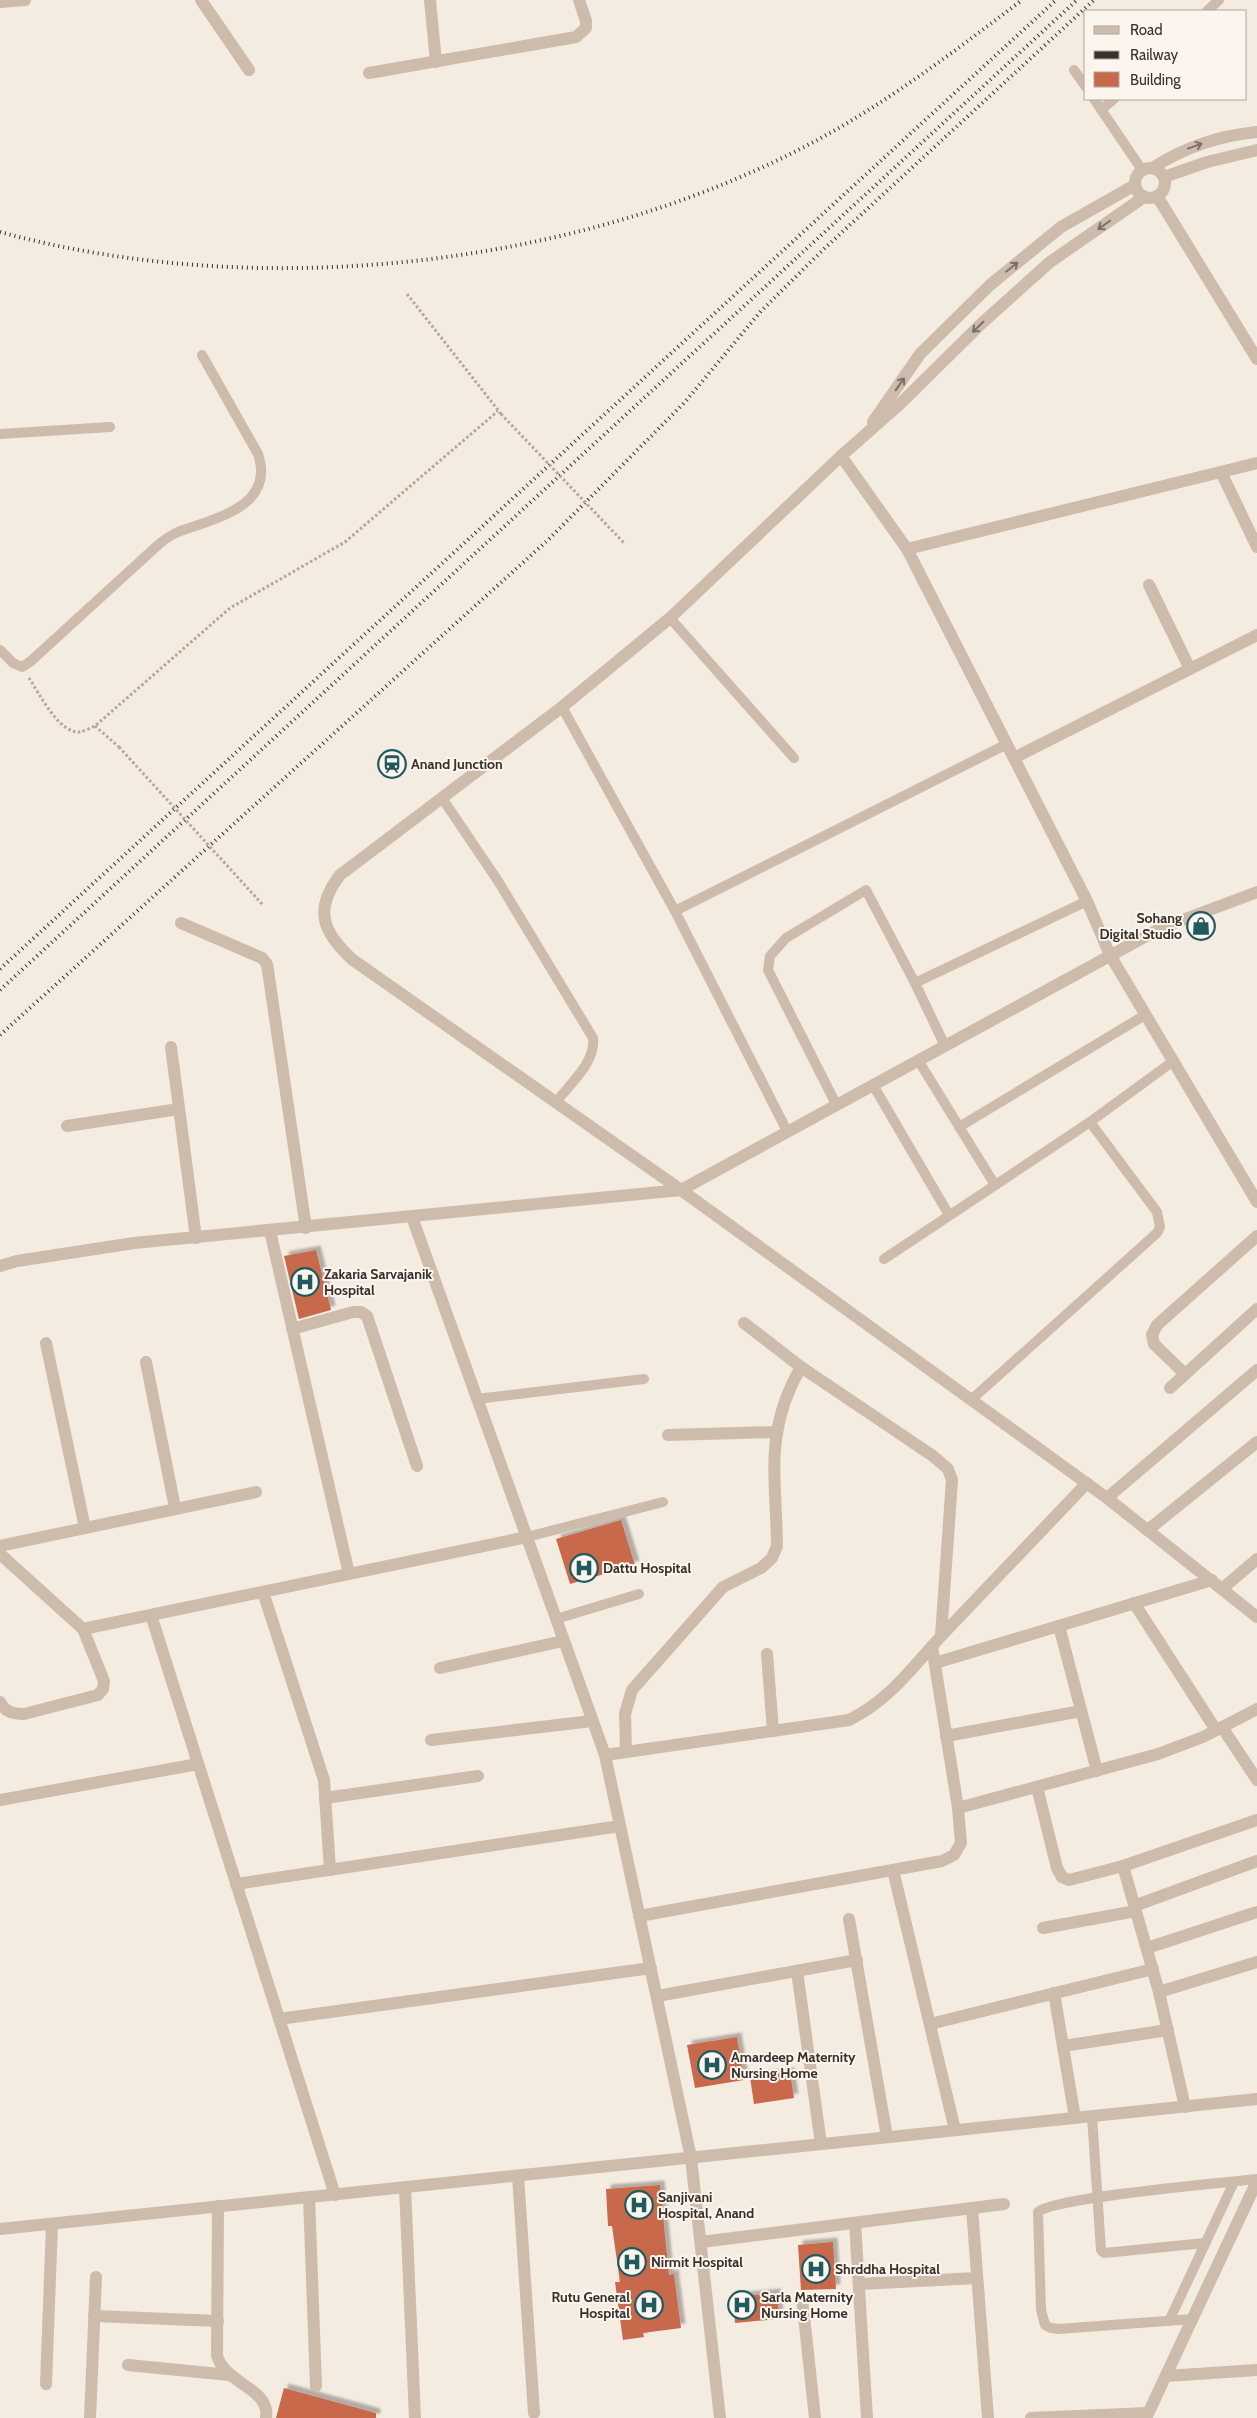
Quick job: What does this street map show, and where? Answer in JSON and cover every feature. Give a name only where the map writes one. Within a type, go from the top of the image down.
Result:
[{"type":"street","points":[[0,2],[25,0]]},
{"type":"street","points":[[430,0],[436,62]]},
{"type":"street","points":[[370,73],[576,37],[586,28],[579,0]]},
{"type":"street","points":[[207,2],[250,70]]},
{"type":"street","points":[[1257,132],[1237,134],[1180,151],[1147,169],[1136,179],[1135,185],[1138,192],[1150,196],[1257,360]]},
{"type":"street","points":[[1164,177],[1215,160],[1257,150]]},
{"type":"street","points":[[1147,169],[1159,171],[1164,177],[1165,184],[1162,192],[1150,196],[1050,262],[670,618],[562,707],[340,875],[329,890],[325,908],[326,925],[334,942],[353,960],[681,1190],[1087,1483],[1223,1588],[1257,1617]]},
{"type":"street","points":[[862,438],[920,354],[990,285],[1061,228],[1135,185]]},
{"type":"street","points":[[841,456],[907,549],[1087,901],[1110,955],[1257,1202]]},
{"type":"street","points":[[907,549],[1257,463]]},
{"type":"street","points":[[1221,472],[1251,524],[1257,547]]},
{"type":"street","points":[[1149,585],[1190,669]]},
{"type":"street","points":[[1014,758],[1257,635]]},
{"type":"street","points":[[0,1266],[17,1261],[134,1243],[270,1232],[681,1190],[1161,928],[1257,892]]},
{"type":"street","points":[[181,923],[262,958],[267,964],[306,1228]]},
{"type":"street","points":[[171,1047],[196,1238]]},
{"type":"street","points":[[67,1126],[179,1108]]},
{"type":"street","points":[[412,1217],[604,1755],[691,2158],[720,2418]]},
{"type":"street","points":[[270,1232],[349,1574]]},
{"type":"street","points":[[1185,1374],[1154,1344],[1152,1335],[1157,1325],[1257,1236]]},
{"type":"street","points":[[1170,1388],[1257,1309]]},
{"type":"street","points":[[292,1329],[353,1312],[361,1312],[367,1316],[417,1466]]},
{"type":"street","points":[[744,1323],[801,1367],[934,1456],[948,1469],[952,1480],[942,1636]]},
{"type":"street","points":[[46,1342],[85,1528]]},
{"type":"street","points":[[146,1362],[175,1508]]},
{"type":"street","points":[[626,1752],[625,1714],[626,1704],[632,1690],[723,1586],[761,1568],[772,1558],[777,1546],[774,1456],[776,1432],[789,1388],[801,1367]]},
{"type":"street","points":[[1107,1498],[1257,1370]]},
{"type":"street","points":[[668,1435],[776,1432]]},
{"type":"street","points":[[1148,1530],[1257,1442]]},
{"type":"street","points":[[604,1755],[849,1720],[870,1710],[888,1696],[932,1646],[1087,1483]]},
{"type":"street","points":[[0,1546],[256,1492]]},
{"type":"street","points":[[83,1630],[527,1537]]},
{"type":"street","points":[[0,1554],[83,1630],[104,1681],[103,1689],[98,1696],[13,1714],[2,1707],[0,1702]]},
{"type":"street","points":[[1223,1588],[1257,1559]]},
{"type":"street","points":[[934,1663],[1212,1580]]},
{"type":"street","points":[[263,1592],[324,1780],[330,1870]]},
{"type":"street","points":[[1134,1603],[1219,1729],[1257,1780]]},
{"type":"street","points":[[151,1616],[335,2194]]},
{"type":"street","points":[[1059,1626],[1097,1771]]},
{"type":"street","points":[[440,1668],[564,1641]]},
{"type":"street","points":[[639,1916],[942,1861],[954,1855],[961,1844],[958,1808],[932,1646]]},
{"type":"street","points":[[767,1654],[773,1731]]},
{"type":"street","points":[[958,1808],[1158,1754],[1219,1729],[1257,1709]]},
{"type":"street","points":[[946,1736],[1081,1711]]},
{"type":"street","points":[[431,1740],[592,1721]]},
{"type":"street","points":[[0,1800],[198,1764]]},
{"type":"street","points":[[325,1798],[478,1776]]},
{"type":"street","points":[[1037,1788],[1057,1868],[1062,1877],[1069,1880],[1123,1866],[1257,1820]]},
{"type":"street","points":[[236,1884],[620,1826]]},
{"type":"street","points":[[1043,1928],[1135,1909],[1257,1861]]},
{"type":"street","points":[[1123,1866],[1160,1992],[1185,2107]]},
{"type":"street","points":[[893,1870],[955,2130]]},
{"type":"street","points":[[1147,1948],[1257,1912]]},
{"type":"street","points":[[849,1919],[887,2137]]},
{"type":"street","points":[[657,1996],[857,1960]]},
{"type":"street","points":[[1160,1992],[1257,1962]]},
{"type":"street","points":[[279,2019],[651,1968]]},
{"type":"street","points":[[930,2024],[1153,1969]]},
{"type":"street","points":[[797,1971],[821,2144]]},
{"type":"street","points":[[1054,1993],[1075,2118]]},
{"type":"street","points":[[1063,2046],[1168,2030]]},
{"type":"street","points":[[0,2229],[1257,2099]]},
{"type":"street","points":[[518,2176],[534,2413]]},
{"type":"street","points":[[1031,2418],[1147,2416],[1257,2180]]},
{"type":"street","points":[[405,2187],[415,2418]]},
{"type":"street","points":[[309,2197],[316,2386]]},
{"type":"street","points":[[701,2242],[1004,2204]]},
{"type":"street","points":[[218,2206],[217,2355],[220,2366],[252,2390],[263,2401],[266,2418]]},
{"type":"street","points":[[972,2208],[988,2418]]},
{"type":"street","points":[[855,2223],[867,2418]]},
{"type":"street","points":[[46,2384],[52,2224]]},
{"type":"street","points":[[90,2418],[96,2277]]},
{"type":"street","points":[[859,2284],[977,2278]]},
{"type":"street","points":[[802,2298],[815,2418]]},
{"type":"street","points":[[94,2316],[218,2322]]},
{"type":"street","points":[[128,2365],[230,2375]]},
{"type":"street","points":[[1166,2376],[1257,2370]]},
{"type":"lane","points":[[1208,10],[1219,0]]},
{"type":"lane","points":[[1074,70],[1084,84]]},
{"type":"lane","points":[[1095,100],[1147,169]]},
{"type":"lane","points":[[1102,110],[1113,100]]},
{"type":"lane","points":[[0,650],[13,663],[22,667],[31,662],[158,545],[175,533],[234,512],[249,499],[256,487],[262,467],[258,454],[202,355]]},
{"type":"lane","points":[[0,434],[110,427]]},
{"type":"lane","points":[[670,618],[794,758]]},
{"type":"lane","points":[[562,707],[675,911],[787,1131]]},
{"type":"lane","points":[[675,911],[1007,744]]},
{"type":"lane","points":[[442,798],[498,881],[593,1038],[594,1049],[590,1059],[556,1102]]},
{"type":"lane","points":[[836,1104],[768,970],[770,956],[786,938],[866,890],[915,983],[944,1046]]},
{"type":"lane","points":[[915,983],[1087,901]]},
{"type":"lane","points":[[959,1127],[1145,1015]]},
{"type":"lane","points":[[918,1060],[995,1185]]},
{"type":"lane","points":[[884,1258],[1090,1122],[1172,1062]]},
{"type":"lane","points":[[873,1084],[949,1215]]},
{"type":"lane","points":[[972,1400],[1157,1233],[1160,1227],[1157,1212],[1090,1122]]},
{"type":"lane","points":[[477,1399],[644,1380]]},
{"type":"lane","points":[[527,1537],[663,1502]]},
{"type":"lane","points":[[556,1619],[639,1594]]},
{"type":"lane","points":[[1092,2116],[1097,2198],[1102,2250],[1104,2253],[1205,2243]]},
{"type":"lane","points":[[1193,2319],[1058,2329],[1045,2325],[1041,2310],[1038,2212],[1048,2207],[1097,2198],[1257,2180]]},
{"type":"lane","points":[[1169,2321],[1234,2182]]},
{"type":"path","points":[[407,294],[499,413],[624,543]]},
{"type":"path","points":[[22,667],[51,713],[67,729],[79,732],[95,726],[230,608],[345,542],[499,413]]},
{"type":"path","points":[[95,726],[119,747],[263,904]]},
{"type":"building","points":[[316,1250],[331,1310],[299,1319],[284,1256]]},
{"type":"building","points":[[621,1520],[635,1565],[570,1584],[556,1539]]},
{"type":"building","points":[[737,2037],[744,2080],[695,2088],[687,2045]]},
{"type":"building","points":[[790,2072],[794,2098],[754,2104],[750,2077]]},
{"type":"building","points":[[660,2185],[669,2275],[674,2274],[681,2328],[643,2333],[644,2337],[623,2340],[615,2282],[620,2282],[612,2226],[608,2226],[606,2189]]},
{"type":"building","points":[[833,2242],[836,2289],[801,2290],[798,2245]]},
{"type":"building","points":[[777,2293],[779,2319],[735,2323],[733,2297]]},
{"type":"building","points":[[284,2388],[376,2413],[376,2418],[276,2418]]},
{"type":"railway","points":[[0,232],[100,254],[204,266],[311,268],[418,260],[524,244],[628,218],[726,183],[819,139],[897,91],[948,56],[1022,0]]},
{"type":"railway","points":[[0,969],[1056,0]]},
{"type":"railway","points":[[0,990],[1077,0]]},
{"type":"railway","points":[[0,1035],[548,540],[685,402],[761,311],[826,247],[1094,0]]},
{"type":"place","name":"Anand Junction","points":[[392,764]]},
{"type":"place","name":"Sohang Digital Studio","points":[[1201,926]]},
{"type":"place","name":"Zakaria Sarvajanik Hospital","points":[[305,1282]]},
{"type":"place","name":"Dattu Hospital","points":[[584,1568]]},
{"type":"place","name":"Amardeep Maternity Nursing Home","points":[[712,2065]]},
{"type":"place","name":"Sanjivani Hospital, Anand","points":[[639,2205]]},
{"type":"place","name":"Nirmit Hospital","points":[[632,2262]]},
{"type":"place","name":"Shrddha Hospital","points":[[816,2269]]},
{"type":"place","name":"Rutu General Hospital","points":[[649,2305]]},
{"type":"place","name":"Sarla Maternity Nursing Home","points":[[742,2305]]}]
